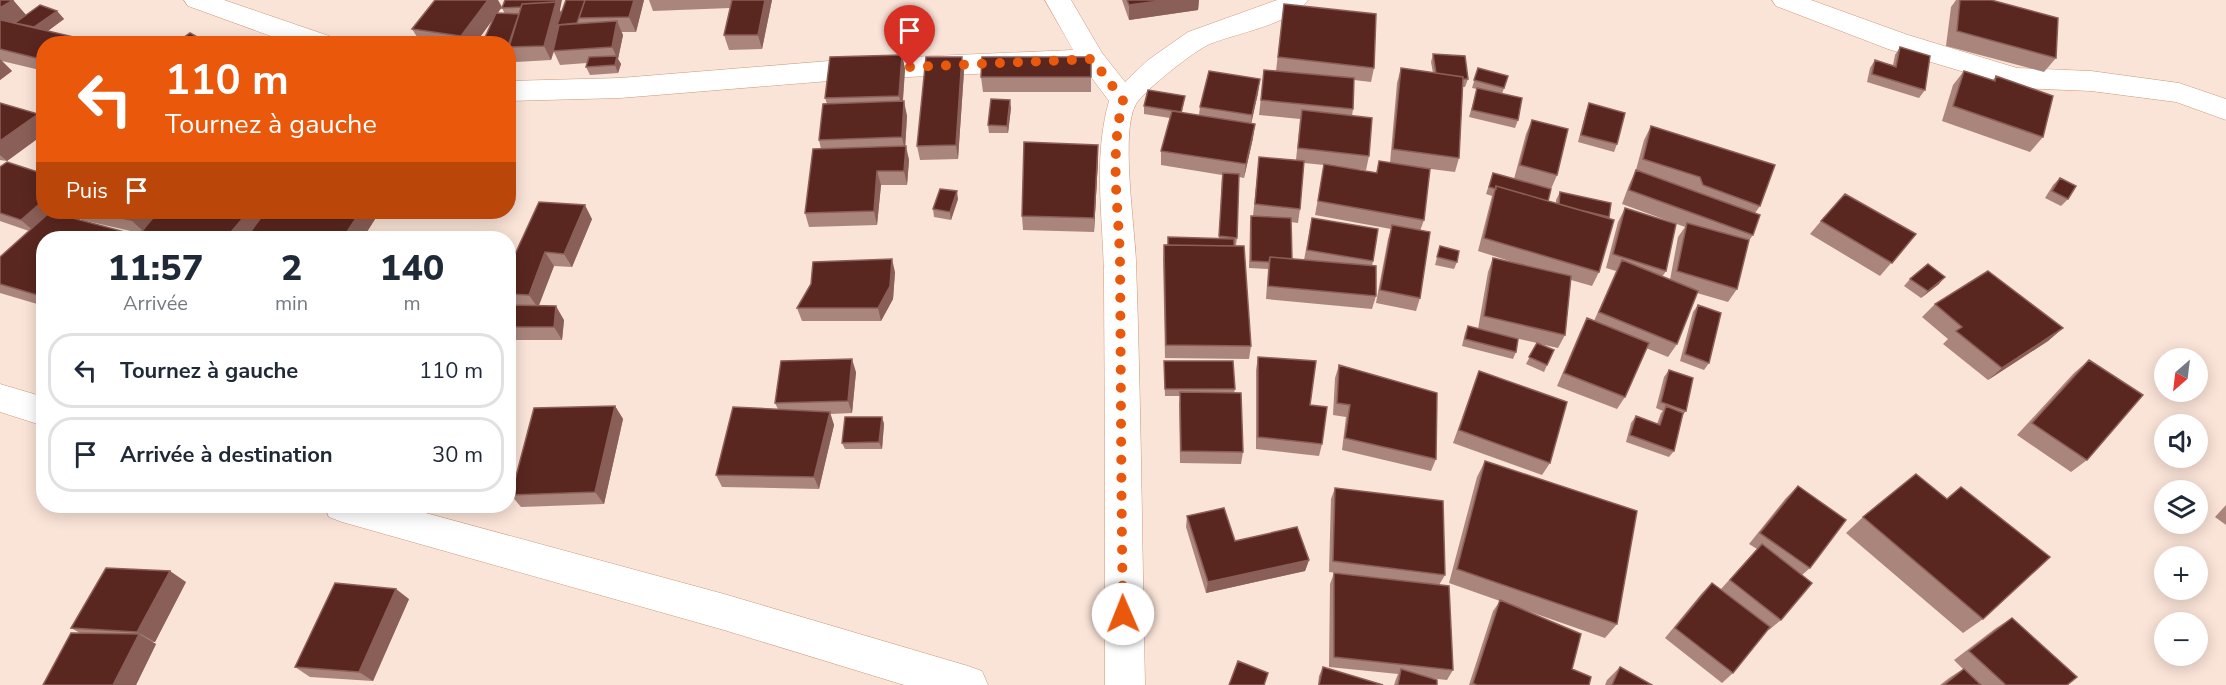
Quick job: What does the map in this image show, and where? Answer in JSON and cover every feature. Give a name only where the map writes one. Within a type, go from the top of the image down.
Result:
[{"type":"street","points":[[197,0],[299,36]]},
{"type":"street","points":[[1058,0],[1092,59],[1123,100]]},
{"type":"street","points":[[1125,685],[1121,518],[1120,260],[1114,167],[1118,123],[1123,100],[1158,67],[1198,38],[1282,9],[1295,0]]},
{"type":"street","points":[[1785,0],[1898,42],[2017,78],[2091,81],[2179,93],[2226,110]]},
{"type":"street","points":[[516,91],[620,88],[841,70],[1092,59]]},
{"type":"street","points":[[0,398],[36,409]]},
{"type":"street","points":[[367,513],[724,612],[968,685]]},
{"type":"building","points":[[0,0],[13,0],[0,8]]},
{"type":"building","points":[[435,0],[488,0],[461,36],[412,29]]},
{"type":"building","points":[[505,0],[556,0],[556,2],[502,8]]},
{"type":"building","points":[[566,0],[585,0],[577,23],[557,25]]},
{"type":"building","points":[[585,0],[634,0],[629,17],[579,18]]},
{"type":"building","points":[[732,0],[765,0],[758,35],[724,35]]},
{"type":"building","points":[[1127,0],[1166,0],[1129,5]]},
{"type":"building","points":[[1960,0],[1991,0],[2058,18],[2056,58],[1957,31]]},
{"type":"building","points":[[556,2],[544,46],[516,47],[516,36],[512,36],[522,4]]},
{"type":"building","points":[[1284,4],[1376,14],[1374,68],[1278,57]]},
{"type":"building","points":[[40,5],[57,11],[34,27],[15,23]]},
{"type":"building","points":[[496,13],[519,14],[511,36],[486,36]]},
{"type":"building","points":[[0,20],[69,36],[36,36],[36,58],[0,49]]},
{"type":"building","points":[[617,21],[612,47],[553,51],[559,25]]},
{"type":"building","points":[[1900,47],[1930,56],[1925,90],[1872,74],[1875,60],[1896,67]]},
{"type":"building","points":[[1433,54],[1465,56],[1468,79],[1436,73]]},
{"type":"building","points":[[902,55],[899,96],[825,98],[830,57]]},
{"type":"building","points":[[617,56],[615,65],[586,67],[589,57]]},
{"type":"building","points":[[926,57],[962,57],[956,145],[917,146]]},
{"type":"building","points":[[982,57],[1091,57],[1091,77],[981,77]]},
{"type":"building","points":[[1401,68],[1463,77],[1459,158],[1393,149]]},
{"type":"building","points":[[1478,68],[1508,76],[1504,88],[1474,80]]},
{"type":"building","points":[[1264,70],[1354,78],[1353,109],[1261,100]]},
{"type":"building","points":[[1209,71],[1260,79],[1252,115],[1200,107]]},
{"type":"building","points":[[1964,71],[1995,81],[1996,76],[2053,96],[2043,137],[1953,106]]},
{"type":"building","points":[[1477,88],[1522,98],[1518,120],[1472,110]]},
{"type":"building","points":[[1148,90],[1185,96],[1181,112],[1144,106]]},
{"type":"building","points":[[991,99],[1010,100],[1007,126],[988,125]]},
{"type":"building","points":[[904,101],[902,137],[819,140],[823,104]]},
{"type":"building","points":[[0,103],[36,113],[36,115],[0,141]]},
{"type":"building","points":[[1589,103],[1625,113],[1617,144],[1581,135]]},
{"type":"building","points":[[1302,110],[1372,118],[1369,156],[1298,148]]},
{"type":"building","points":[[1172,111],[1255,124],[1246,164],[1161,151]]},
{"type":"building","points":[[1532,120],[1568,129],[1557,175],[1520,165]]},
{"type":"building","points":[[1651,126],[1775,165],[1760,206],[1703,185],[1700,177],[1643,159]]},
{"type":"building","points":[[1024,142],[1098,145],[1094,218],[1022,216]]},
{"type":"building","points":[[906,146],[904,171],[877,171],[874,211],[805,213],[813,149]]},
{"type":"building","points":[[1259,157],[1304,161],[1300,209],[1255,204]]},
{"type":"building","points":[[1379,161],[1430,169],[1424,220],[1318,201],[1324,164],[1377,173]]},
{"type":"building","points":[[7,162],[36,171],[36,207],[21,220],[0,213],[0,167]]},
{"type":"building","points":[[1636,170],[1760,215],[1753,235],[1629,190]]},
{"type":"building","points":[[1223,173],[1239,174],[1237,238],[1219,236]]},
{"type":"building","points":[[1493,173],[1551,189],[1548,201],[1496,186],[1496,189],[1489,187]]},
{"type":"building","points":[[2060,178],[2076,186],[2068,199],[2052,191]]},
{"type":"building","points":[[1496,186],[1614,220],[1599,272],[1484,238]]},
{"type":"building","points":[[940,189],[957,191],[950,212],[933,209]]},
{"type":"building","points":[[1560,192],[1611,203],[1609,217],[1559,204]]},
{"type":"building","points":[[1845,194],[1916,234],[1892,263],[1821,221]]},
{"type":"building","points":[[539,202],[585,205],[564,254],[545,252],[529,295],[516,294],[516,252]]},
{"type":"building","points":[[1625,208],[1676,224],[1666,271],[1613,254]]},
{"type":"building","points":[[1251,216],[1291,218],[1292,259],[1270,257],[1269,262],[1251,261]]},
{"type":"building","points":[[1312,218],[1378,229],[1373,261],[1307,250]]},
{"type":"building","points":[[42,219],[76,219],[121,231],[36,231],[36,295],[0,284],[0,257]]},
{"type":"building","points":[[152,219],[242,219],[232,231],[142,231]]},
{"type":"building","points":[[260,219],[355,219],[348,231],[251,231]]},
{"type":"building","points":[[1687,223],[1749,240],[1737,289],[1677,271]]},
{"type":"building","points":[[1392,225],[1430,232],[1420,298],[1380,290]]},
{"type":"building","points":[[1168,237],[1234,239],[1234,246],[1168,245]]},
{"type":"building","points":[[1164,245],[1244,246],[1251,346],[1166,345]]},
{"type":"building","points":[[1440,246],[1459,251],[1457,262],[1437,257]]},
{"type":"building","points":[[1270,257],[1376,266],[1376,296],[1268,286]]},
{"type":"building","points":[[1493,258],[1571,276],[1565,335],[1484,316]]},
{"type":"building","points":[[892,259],[890,286],[878,308],[797,308],[811,284],[813,262]]},
{"type":"building","points":[[1622,260],[1698,291],[1677,344],[1599,312]]},
{"type":"building","points":[[1928,264],[1945,277],[1928,291],[1910,279]]},
{"type":"building","points":[[1988,271],[2063,328],[2002,368],[1956,331],[1962,327],[1935,304]]},
{"type":"building","points":[[516,305],[556,306],[554,327],[516,327]]},
{"type":"building","points":[[1698,305],[1721,313],[1709,363],[1685,354]]},
{"type":"building","points":[[1587,318],[1649,343],[1625,397],[1564,373]]},
{"type":"building","points":[[1468,326],[1518,339],[1516,352],[1465,339]]},
{"type":"building","points":[[1537,343],[1554,350],[1547,365],[1529,357]]},
{"type":"building","points":[[1258,357],[1316,361],[1310,405],[1327,407],[1322,444],[1258,437]]},
{"type":"building","points":[[852,359],[848,401],[775,403],[781,361]]},
{"type":"building","points":[[2089,360],[2143,395],[2087,460],[2032,423]]},
{"type":"building","points":[[1164,361],[1233,361],[1235,389],[1165,389]]},
{"type":"building","points":[[1339,365],[1437,393],[1436,459],[1345,438],[1350,405],[1337,403]]},
{"type":"building","points":[[1669,370],[1693,378],[1686,411],[1661,402]]},
{"type":"building","points":[[1479,371],[1567,402],[1550,463],[1459,430]]},
{"type":"building","points":[[1180,392],[1241,393],[1243,452],[1181,451]]},
{"type":"building","points":[[615,406],[595,492],[516,495],[516,476],[534,408]]},
{"type":"building","points":[[1666,406],[1683,413],[1674,451],[1630,435],[1636,416],[1660,425]]},
{"type":"building","points":[[733,407],[830,412],[814,477],[716,475]]},
{"type":"building","points":[[845,417],[882,417],[879,442],[842,443]]},
{"type":"building","points":[[1485,461],[1637,511],[1617,624],[1457,569]]},
{"type":"building","points":[[1916,474],[1947,499],[1961,487],[2050,557],[1983,619],[1863,517]]},
{"type":"building","points":[[1798,486],[1846,520],[1810,568],[1760,533]]},
{"type":"building","points":[[1335,488],[1443,501],[1445,575],[1333,561]]},
{"type":"building","points":[[1224,508],[1235,541],[1297,527],[1309,560],[1208,582],[1187,516]]},
{"type":"building","points":[[1762,544],[1812,583],[1781,620],[1730,580]]},
{"type":"building","points":[[106,568],[170,571],[137,632],[71,628]]},
{"type":"building","points":[[1334,573],[1449,586],[1453,670],[1334,657]]},
{"type":"building","points":[[335,583],[396,589],[359,672],[295,667]]},
{"type":"building","points":[[1712,583],[1770,627],[1733,673],[1675,628]]},
{"type":"building","points":[[1500,600],[1581,634],[1572,669],[1591,677],[1589,685],[1477,685],[1473,683]]},
{"type":"building","points":[[2012,618],[2077,677],[2067,685],[2006,685],[1969,651]]},
{"type":"building","points":[[71,633],[139,634],[113,685],[43,685]]},
{"type":"building","points":[[1238,661],[1268,673],[1264,685],[1229,685]]},
{"type":"building","points":[[1323,667],[1383,685],[1319,685]]},
{"type":"building","points":[[1620,667],[1652,685],[1612,685]]},
{"type":"building","points":[[1401,669],[1437,680],[1437,685],[1398,685]]},
{"type":"building","points":[[1964,669],[1981,685],[1944,685]]},
{"type":"route","points":[[910,67],[1092,59],[1123,100],[1118,123],[1114,167],[1120,260],[1123,614]]}]
